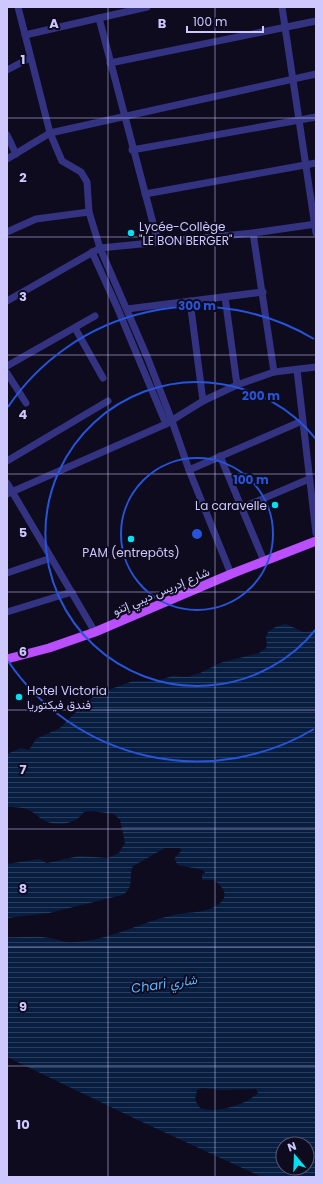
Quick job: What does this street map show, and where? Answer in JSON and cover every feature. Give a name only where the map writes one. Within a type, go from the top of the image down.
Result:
[{"type":"main road","name":"شارع إدريس ديبي إتنو","points":[[9,658],[49,648],[95,632],[232,574],[316,541]]},
{"type":"street","points":[[18,7],[50,133],[62,160],[85,176],[88,188],[89,212],[100,248],[148,359],[169,422]]},
{"type":"street","points":[[109,7],[113,15]]},
{"type":"street","points":[[25,35],[147,7]]},
{"type":"street","points":[[282,7],[316,224],[316,234]]},
{"type":"street","points":[[99,18],[123,116],[158,242]]},
{"type":"street","points":[[110,63],[316,21]]},
{"type":"street","points":[[7,70],[30,58]]},
{"type":"street","points":[[7,159],[50,133],[316,74]]},
{"type":"street","points":[[132,150],[316,117]]},
{"type":"street","points":[[7,135],[16,154]]},
{"type":"street","points":[[145,194],[316,163]]},
{"type":"street","points":[[7,232],[36,219],[89,212]]},
{"type":"street","points":[[7,302],[100,248],[253,233],[316,224]]},
{"type":"street","points":[[253,233],[274,372]]},
{"type":"street","points":[[92,252],[140,362],[169,422],[232,574]]},
{"type":"street","points":[[127,309],[263,292]]},
{"type":"street","points":[[225,297],[238,384]]},
{"type":"street","points":[[190,301],[202,401]]},
{"type":"street","points":[[7,366],[95,316]]},
{"type":"street","points":[[74,328],[103,378]]},
{"type":"street","points":[[140,362],[148,359]]},
{"type":"street","points":[[9,493],[169,422],[202,401],[238,384],[274,372],[316,367]]},
{"type":"street","points":[[297,370],[316,533]]},
{"type":"street","points":[[7,374],[26,403]]},
{"type":"street","points":[[7,461],[108,401]]},
{"type":"street","points":[[189,470],[302,421]]},
{"type":"street","points":[[220,456],[264,561]]},
{"type":"street","points":[[241,508],[309,479]]},
{"type":"street","points":[[7,484],[9,493],[51,558],[95,632]]},
{"type":"street","points":[[7,573],[51,558]]},
{"type":"street","points":[[7,612],[72,592]]},
{"type":"water","name":"Chari شاري","points":[[286,624],[303,632],[316,631],[316,1177],[262,1177],[142,1122],[7,1057],[7,937],[44,937],[70,942],[87,941],[113,935],[165,917],[207,910],[217,906],[224,899],[225,895],[219,884],[214,880],[202,880],[202,874],[205,873],[203,870],[178,865],[174,859],[181,851],[180,848],[165,848],[133,866],[130,886],[122,895],[49,913],[7,918],[7,864],[39,859],[47,863],[79,856],[108,858],[119,853],[125,843],[120,820],[114,814],[91,811],[84,812],[72,822],[55,824],[45,821],[26,809],[7,807],[7,754],[21,748],[29,750],[36,739],[60,728],[88,700],[103,692],[133,681],[156,681],[173,676],[187,677],[200,673],[220,663],[259,653],[266,648],[267,634],[277,626]],"holes":[[[202,1088],[221,1090],[256,1089],[258,1093],[239,1105],[214,1110],[200,1108],[195,1100],[197,1090]]]},
{"type":"place","name":"Lycée-Collège \"LE BON BERGER\"","points":[[131,233]]},
{"type":"place","name":"La caravelle","points":[[275,505]]},
{"type":"place","name":"PAM (entrepôts)","points":[[131,539]]},
{"type":"place","name":"Hotel Victoria فندق فيكتوريا","points":[[19,697]]}]
